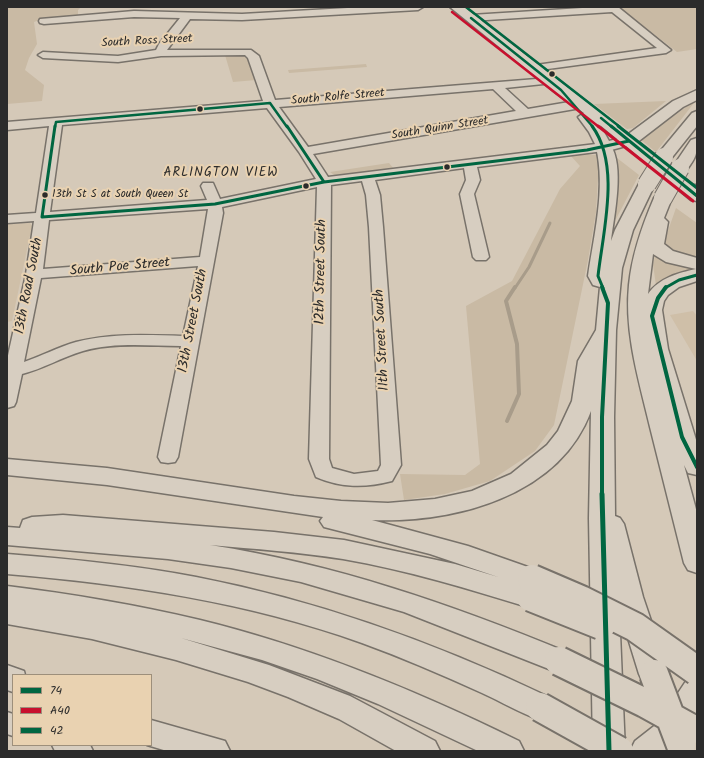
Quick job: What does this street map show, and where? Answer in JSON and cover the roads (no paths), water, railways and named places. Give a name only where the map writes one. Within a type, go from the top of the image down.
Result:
[{"type":"main road","points":[[456,7],[561,90],[586,117],[597,132],[695,192]]},
{"type":"main road","points":[[462,7],[474,16],[471,18]]},
{"type":"main road","points":[[561,90],[583,104],[616,144],[697,213]]},
{"type":"main road","points":[[608,303],[598,276],[608,183],[608,163],[616,144],[678,104],[697,94]]},
{"type":"main road","points":[[7,564],[155,580],[197,587],[282,608],[366,632],[497,685],[612,744],[602,484],[606,330],[612,268],[618,248],[632,214],[647,184],[664,156],[697,116]]},
{"type":"main road","points":[[697,143],[680,168],[663,198],[650,227],[642,254],[638,294],[643,354],[697,563]]},
{"type":"main road","points":[[680,168],[697,154]]},
{"type":"main road","points":[[663,198],[655,238],[656,246],[673,258],[697,264]]},
{"type":"main road","points":[[682,437],[658,346],[652,310],[658,295],[667,286],[678,280],[697,275]]},
{"type":"main road","points":[[640,318],[664,402],[697,467]]},
{"type":"main road","points":[[7,467],[67,472],[309,507],[394,512],[443,507],[494,492],[535,469],[555,451],[563,441],[579,413],[589,363],[606,330]]},
{"type":"main road","points":[[7,474],[67,472]]},
{"type":"main road","points":[[602,484],[629,597],[654,674],[689,739]]},
{"type":"main road","points":[[183,488],[232,504],[314,517],[410,538],[477,558],[531,588],[697,672]]},
{"type":"main road","points":[[7,527],[63,524],[310,545],[381,557],[531,588]]},
{"type":"main road","points":[[7,536],[180,550],[303,572],[344,582],[430,609],[559,661],[689,739]]},
{"type":"main road","points":[[7,597],[63,604],[149,619],[236,641],[313,665],[396,697],[495,744]]},
{"type":"main road","points":[[7,613],[107,630],[202,655],[270,678],[340,706],[413,745]]},
{"type":"main road","points":[[646,751],[669,733],[697,690]]},
{"type":"main road","points":[[152,734],[186,751]]},
{"type":"main road","points":[[152,734],[214,751]]},
{"type":"street","points":[[237,7],[242,17]]},
{"type":"street","points":[[44,21],[127,14],[242,17],[418,7]]},
{"type":"street","points":[[471,18],[614,9],[666,50],[533,68]]},
{"type":"street","points":[[161,53],[163,46],[188,15]]},
{"type":"street","name":"South Ross Street","points":[[43,55],[118,59],[161,53],[238,52],[252,54],[270,103]]},
{"type":"street","name":"South Rolfe Street","points":[[7,126],[270,103],[495,86],[549,80]]},
{"type":"street","points":[[495,86],[533,113]]},
{"type":"street","points":[[270,103],[305,151],[324,182]]},
{"type":"street","name":"South Quinn Street","points":[[305,151],[575,105]]},
{"type":"street","name":"13th Road South","points":[[7,402],[34,274],[42,209],[56,122]]},
{"type":"street","points":[[7,219],[215,204],[278,190],[324,182],[469,165],[616,144]]},
{"type":"street","points":[[469,165],[473,173],[474,183],[467,194],[481,257]]},
{"type":"street","name":"11th Street South","points":[[359,481],[385,476],[391,465],[376,227],[373,194],[366,177]]},
{"type":"street","name":"12th Street South","points":[[324,182],[319,459],[322,472],[342,481],[359,481]]},
{"type":"street","name":"13th Street South","points":[[168,457],[216,213],[215,204],[208,186]]},
{"type":"street","name":"South Poe Street","points":[[34,274],[206,261]]},
{"type":"street","points":[[14,370],[29,368],[64,352],[92,344],[191,341]]},
{"type":"street","points":[[68,746],[80,751]]},
{"type":"waterway","points":[[515,288],[529,267],[550,223]]},
{"type":"waterway","points":[[507,421],[519,394],[517,344],[506,301],[515,287]]},
{"type":"place","name":"13th St S at South Queen St","points":[[45,195]]},
{"type":"district","name":"ARLINGTON VIEW","points":[[221,174]]}]
